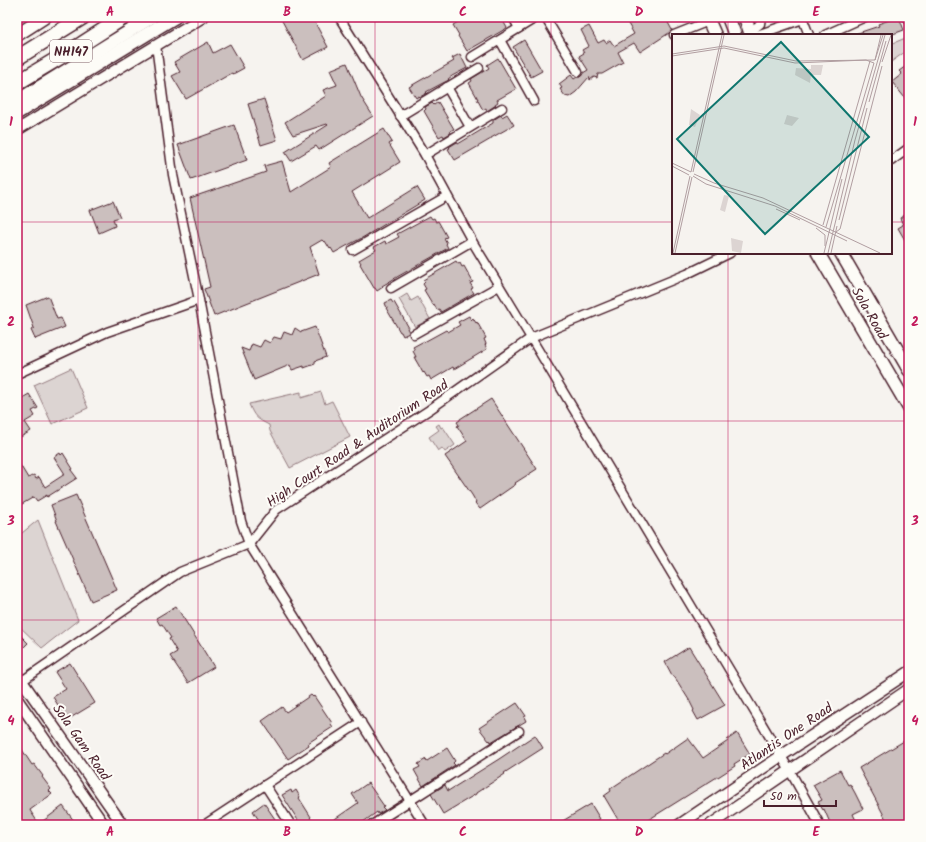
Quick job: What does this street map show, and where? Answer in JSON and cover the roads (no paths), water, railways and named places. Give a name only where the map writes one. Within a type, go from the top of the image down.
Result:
[{"type":"highway","name":"NH147","points":[[17,58],[83,17]]},
{"type":"highway","name":"NH147","points":[[17,83],[124,17]]},
{"type":"main road","points":[[17,35],[45,17]]},
{"type":"main road","points":[[17,101],[152,17]]},
{"type":"main road","points":[[17,113],[175,17]]},
{"type":"main road","points":[[728,17],[735,34]]},
{"type":"main road","points":[[744,17],[753,34]]},
{"type":"main road","points":[[708,19],[715,34]]},
{"type":"main road","name":"Sola Road","points":[[819,254],[909,408]]},
{"type":"main road","name":"Sola Road","points":[[842,254],[909,370]]},
{"type":"street","points":[[17,130],[203,17]]},
{"type":"street","points":[[339,17],[424,155],[472,241],[790,771],[820,825]]},
{"type":"street","points":[[513,17],[519,28]]},
{"type":"street","points":[[472,57],[537,17]]},
{"type":"street","points":[[545,17],[578,72]]},
{"type":"street","points":[[753,34],[760,24],[761,17]]},
{"type":"street","points":[[826,34],[865,17]]},
{"type":"street","points":[[753,34],[802,18],[809,34]]},
{"type":"street","points":[[675,34],[708,19]]},
{"type":"street","points":[[500,40],[534,101]]},
{"type":"street","points":[[156,45],[173,175],[199,300],[241,521],[249,544],[425,825]]},
{"type":"street","points":[[400,116],[479,68]]},
{"type":"street","points":[[447,88],[470,127]]},
{"type":"street","points":[[424,155],[502,108]]},
{"type":"street","points":[[892,160],[909,148]]},
{"type":"street","points":[[353,250],[447,196]]},
{"type":"street","points":[[391,288],[472,241]]},
{"type":"street","name":"High Court Road & Auditorium Road","points":[[19,680],[180,572],[249,544],[276,510],[429,410],[531,338],[687,274],[728,254]]},
{"type":"street","points":[[414,334],[499,286]]},
{"type":"street","points":[[17,374],[106,332],[199,300]]},
{"type":"street","name":"Atlantis One Road","points":[[679,825],[909,672]]},
{"type":"street","name":"Sola Gam Road","points":[[19,680],[123,825]]},
{"type":"street","points":[[710,825],[909,689]]},
{"type":"street","name":"Sola Gam Road","points":[[17,700],[104,825]]},
{"type":"street","points":[[204,825],[361,722]]},
{"type":"street","points":[[372,825],[519,731]]},
{"type":"street","points":[[265,785],[291,825]]}]
